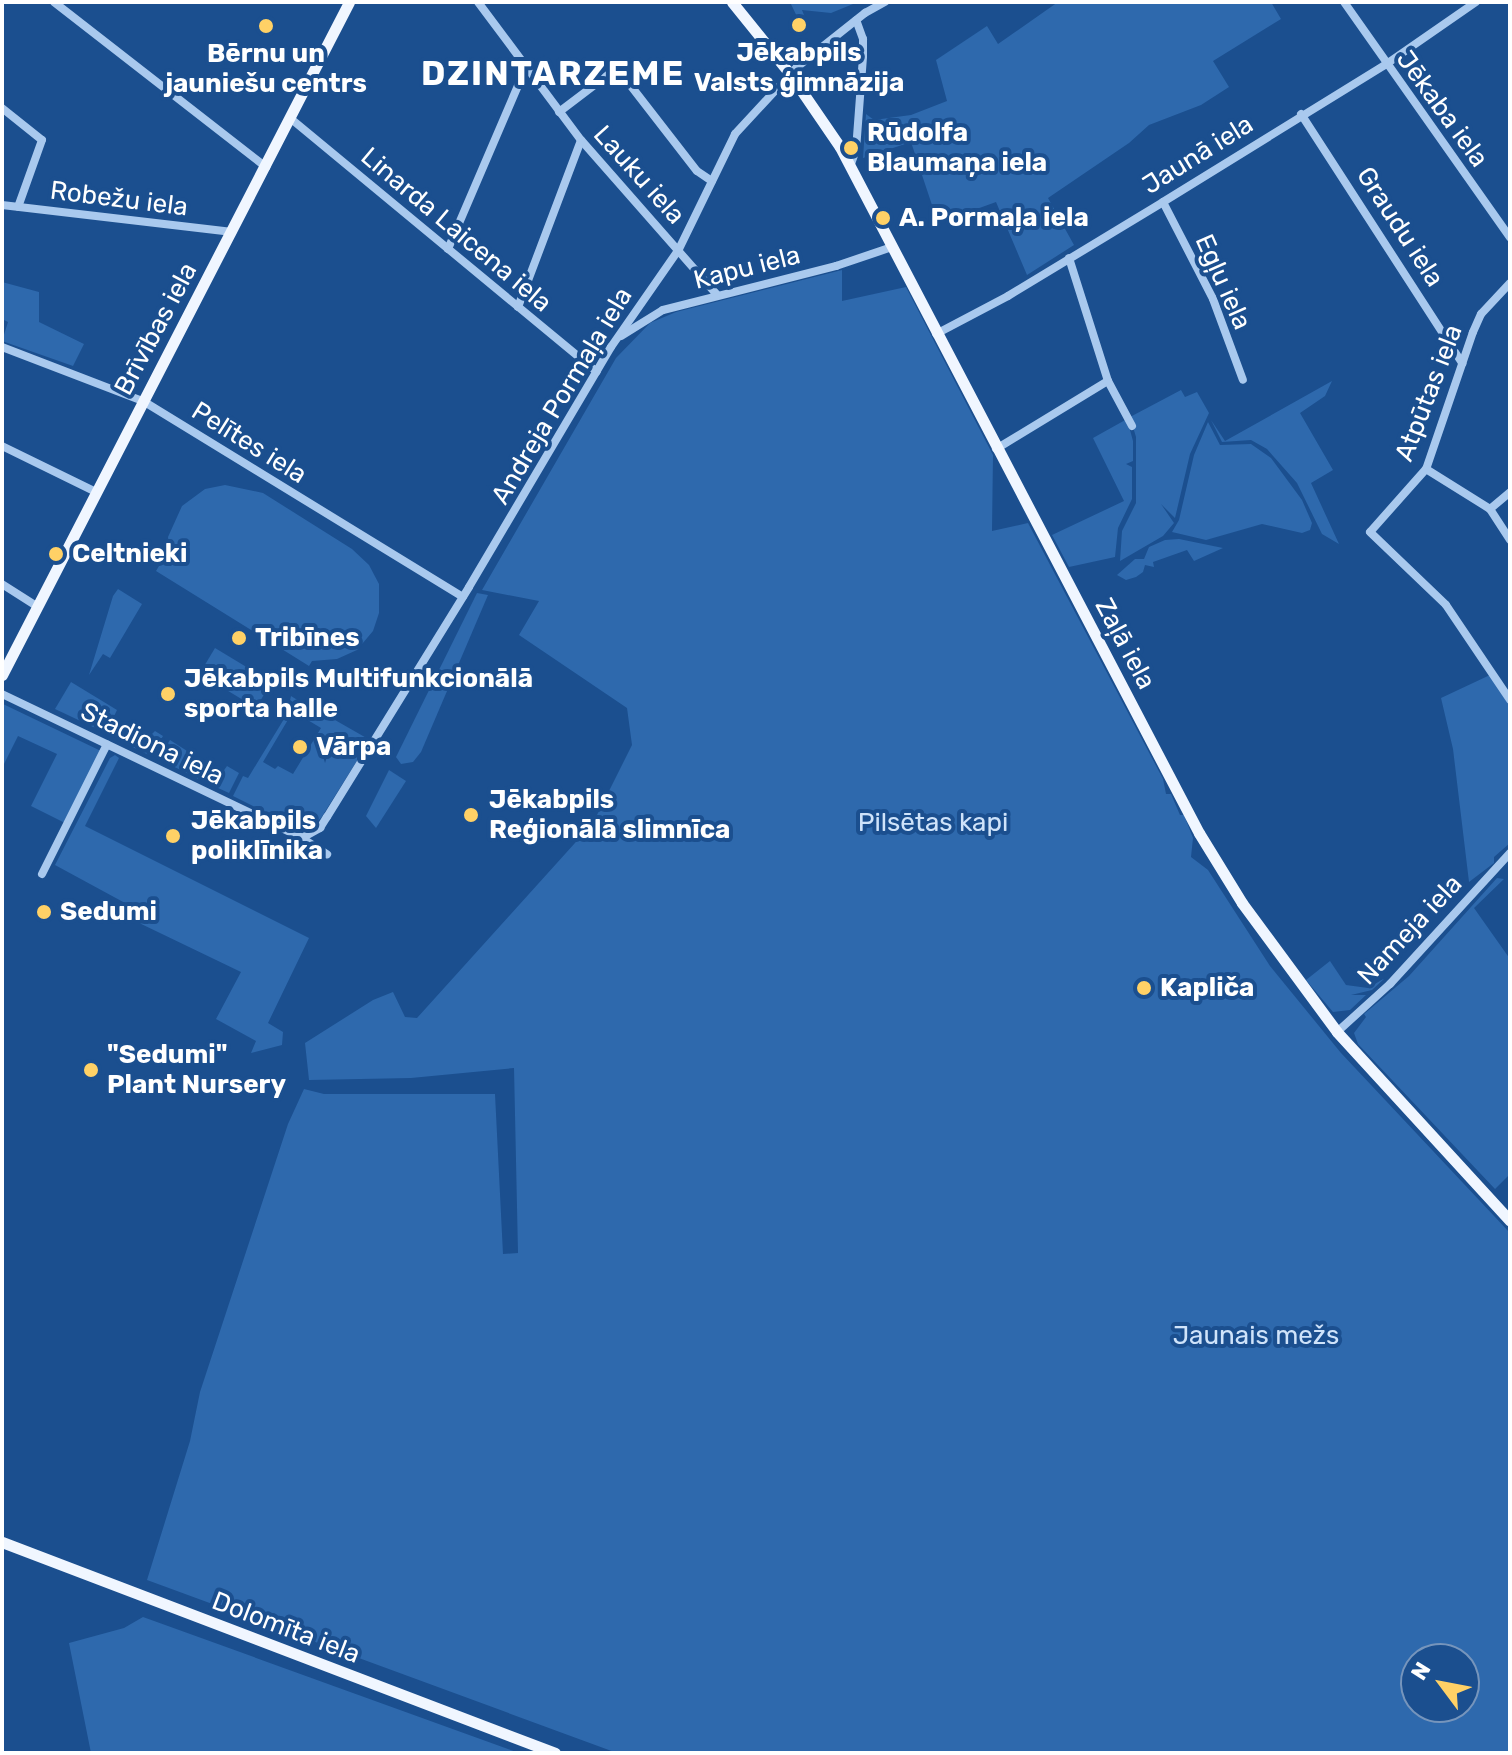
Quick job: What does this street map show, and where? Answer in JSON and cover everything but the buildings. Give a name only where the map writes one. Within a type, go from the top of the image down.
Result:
[{"type":"main road","name":"Brīvības iela","points":[[2,675],[349,2]]},
{"type":"main road","points":[[732,2],[790,74],[850,167]]},
{"type":"main road","name":"Zaļā iela","points":[[850,167],[1199,833],[1263,936],[1337,1032],[1510,1221]]},
{"type":"main road","name":"Dolomīta iela","points":[[2,1542],[555,1753]]},
{"type":"street","points":[[54,2],[266,167]]},
{"type":"street","name":"Lauku iela","points":[[478,2],[525,69],[581,140],[717,295]]},
{"type":"street","name":"Andreja Pormaļa iela","points":[[302,838],[320,828],[463,597],[617,338],[679,249],[735,134],[790,74],[856,20],[885,2]]},
{"type":"street","name":"Jēkaba iela","points":[[1344,2],[1385,65],[1510,237]]},
{"type":"street","points":[[1457,2],[1465,10]]},
{"type":"street","name":"Jaunā iela","points":[[936,334],[1008,296],[1163,202],[1301,114],[1385,65],[1476,2]]},
{"type":"street","points":[[850,167],[856,150],[863,46],[856,20]]},
{"type":"street","points":[[559,112],[617,68],[697,171],[712,181]]},
{"type":"street","points":[[448,249],[525,69]]},
{"type":"street","points":[[2,108],[42,140],[18,207]]},
{"type":"street","name":"Graudu iela","points":[[1301,114],[1462,363]]},
{"type":"street","name":"Linarda Laicena iela","points":[[290,118],[597,372]]},
{"type":"street","points":[[518,307],[581,140]]},
{"type":"street","name":"Egļu iela","points":[[1163,202],[1213,299],[1243,380]]},
{"type":"street","name":"Robežu iela","points":[[2,205],[232,232]]},
{"type":"street","name":"Kapu iela","points":[[617,338],[663,310],[836,266],[892,247]]},
{"type":"street","points":[[1069,258],[1108,381],[1132,426]]},
{"type":"street","name":"Atpūtas iela","points":[[1510,283],[1481,314],[1426,469],[1370,532],[1446,605],[1510,700]]},
{"type":"street","name":"Pelītes iela","points":[[2,347],[143,401],[463,597]]},
{"type":"street","points":[[996,449],[1108,381]]},
{"type":"street","points":[[2,446],[96,492]]},
{"type":"street","points":[[1426,469],[1490,509],[1510,540]]},
{"type":"street","points":[[1490,509],[1510,492]]},
{"type":"street","points":[[2,584],[38,607]]},
{"type":"street","name":"Stadiona iela","points":[[2,694],[302,838],[327,854]]},
{"type":"street","points":[[42,874],[107,744]]},
{"type":"street","name":"Nameja iela","points":[[1337,1032],[1390,984],[1510,853]]},
{"type":"green space","points":[[790,2],[858,2],[831,13],[802,10],[806,20],[800,23]]},
{"type":"green space","points":[[1058,2],[1271,2],[1281,19],[1213,61],[1229,87],[1201,105],[1149,125],[1129,143],[1048,198],[1074,245],[1027,275],[996,202],[938,223],[911,142],[863,158],[866,114],[874,120],[911,115],[947,101],[936,60],[987,26],[998,44]]},
{"type":"green space","name":"Jaunais mežs","points":[[842,270],[842,301],[906,287],[993,455],[992,531],[1028,523],[1163,779],[1166,794],[1171,794],[1180,815],[1184,815],[1193,838],[1191,857],[1208,870],[1270,966],[1341,1053],[1510,1233],[1510,1753],[617,1753],[147,1580],[190,1441],[200,1392],[288,1124],[304,1089],[324,1094],[495,1094],[503,1254],[518,1253],[514,1068],[411,1078],[309,1080],[305,1043],[373,1000],[393,992],[405,1017],[417,1018],[593,823],[632,745],[627,708],[519,635],[539,601],[482,590],[616,358],[650,323],[676,312]]},
{"type":"green space","points":[[2,282],[39,292],[39,322],[84,344],[73,366],[2,341],[8,322],[2,319]]},
{"type":"green space","points":[[1332,381],[1325,396],[1300,413],[1333,470],[1311,483],[1339,544],[1322,534],[1297,483],[1267,449],[1251,440],[1222,442],[1211,420],[1225,441]]},
{"type":"green space","points":[[1181,390],[1185,397],[1197,392],[1209,413],[1190,454],[1175,518],[1161,504],[1174,523],[1163,536],[1120,561],[1122,531],[1136,503],[1136,437],[1130,417]]},
{"type":"green space","points":[[1127,419],[1133,441],[1133,461],[1126,464],[1132,467],[1132,499],[1118,528],[1115,557],[1069,567],[1052,535],[1124,501],[1093,438]]},
{"type":"green space","points":[[1208,422],[1220,445],[1251,444],[1271,458],[1302,500],[1312,523],[1310,530],[1302,533],[1262,524],[1206,540],[1172,532],[1179,520],[1194,455]]},
{"type":"green space","points":[[225,485],[263,493],[352,549],[369,565],[379,584],[379,613],[373,631],[357,650],[337,659],[312,661],[309,666],[156,571],[162,561],[171,566],[168,537],[182,506],[205,489]]},
{"type":"green space","points":[[1179,539],[1223,548],[1194,561],[1187,550],[1153,562],[1154,567],[1145,565],[1143,572],[1126,580],[1117,575],[1135,559],[1144,559],[1149,547],[1165,540]]},
{"type":"green space","points":[[118,589],[142,604],[110,658],[103,654],[89,675],[113,596]]},
{"type":"green space","points":[[477,593],[488,595],[421,752],[413,762],[401,764],[396,757]]},
{"type":"green space","points":[[215,648],[272,682],[256,708],[200,674]]},
{"type":"green space","points":[[1490,675],[1510,707],[1510,843],[1494,857],[1494,863],[1469,882],[1453,749],[1441,698]]},
{"type":"green space","points":[[71,682],[117,710],[106,733],[55,709]]},
{"type":"green space","points":[[291,696],[299,701],[263,762],[275,769],[278,766],[293,774],[321,728],[306,719],[314,708],[370,740],[321,818],[305,832],[233,796],[243,776],[248,778],[287,714]]},
{"type":"green space","points":[[3,704],[101,751],[65,823],[31,806],[57,754],[18,736],[2,768]]},
{"type":"green space","points":[[131,723],[151,735],[155,731],[163,736],[151,756],[122,742]]},
{"type":"green space","points":[[170,740],[198,758],[189,774],[158,759]]},
{"type":"green space","points":[[115,755],[119,758],[85,826],[309,938],[268,1023],[283,1032],[282,1045],[251,1053],[256,1041],[216,1019],[241,972],[135,921],[125,903],[55,865],[110,758]]},
{"type":"green space","points":[[201,760],[222,773],[227,766],[239,773],[229,793],[192,776]]},
{"type":"green space","points":[[389,770],[406,781],[376,828],[366,816]]},
{"type":"green space","points":[[1497,878],[1504,879],[1474,908],[1510,959],[1510,1174],[1495,1189],[1358,1044],[1354,1033],[1366,1017],[1364,1014],[1409,976]]},
{"type":"green space","points":[[1330,961],[1346,985],[1368,988],[1385,978],[1372,990],[1351,995],[1366,995],[1350,1010],[1333,1012],[1306,980]]},
{"type":"green space","points":[[143,1617],[519,1753],[91,1753],[69,1643],[124,1628]]},
{"type":"place","name":"Jēkabpils Valsts ģimnāzija","points":[[799,25]]},
{"type":"place","name":"Bērnu un jauniešu centrs","points":[[266,26]]},
{"type":"place","name":"Rūdolfa Blaumaņa iela","points":[[851,148]]},
{"type":"place","name":"A. Pormaļa iela","points":[[883,218]]},
{"type":"place","name":"Celtnieki","points":[[56,554]]},
{"type":"place","name":"Tribīnes","points":[[239,638]]},
{"type":"place","name":"Jēkabpils Multifunkcionālā sporta halle","points":[[168,694]]},
{"type":"place","name":"Vārpa","points":[[300,747]]},
{"type":"place","name":"Jēkabpils Reģionālā slimnīca","points":[[471,815]]},
{"type":"place","name":"Jēkabpils poliklīnika","points":[[173,836]]},
{"type":"place","name":"Sedumi","points":[[44,912]]},
{"type":"place","name":"Kapliča","points":[[1144,988]]},
{"type":"place","name":"\"Sedumi\" Plant Nursery","points":[[91,1070]]},
{"type":"district","name":"DZINTARZEME","points":[[553,74]]},
{"type":"park label","name":"Pilsētas kapi","points":[[933,823]]}]
